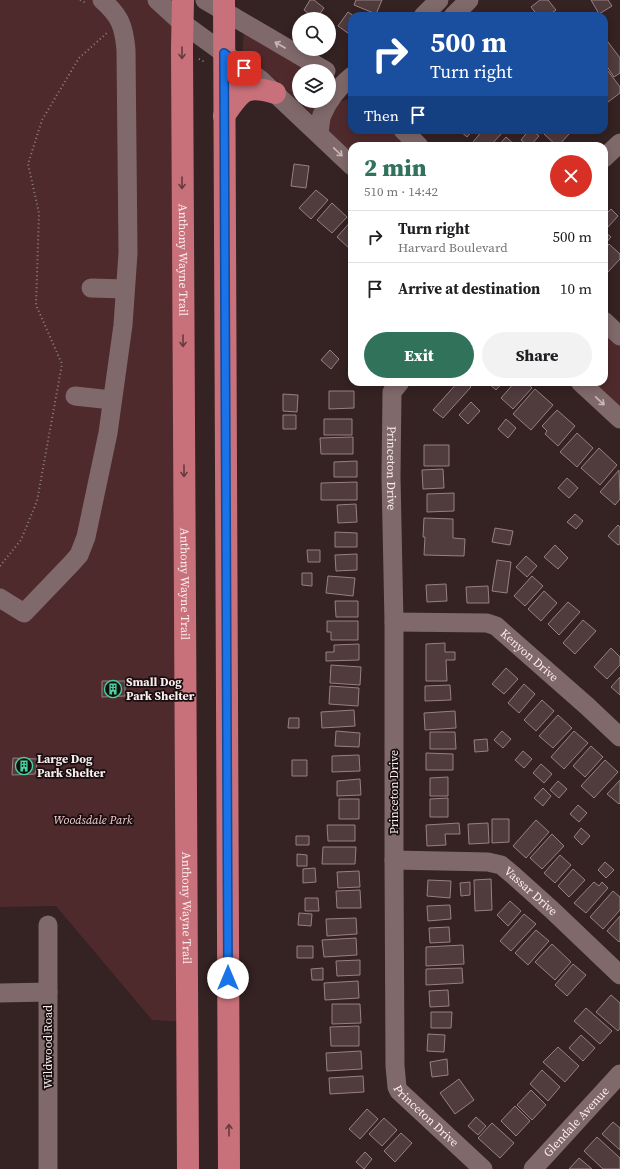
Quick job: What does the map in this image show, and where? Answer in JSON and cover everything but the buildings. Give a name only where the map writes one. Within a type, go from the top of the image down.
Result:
[{"type":"highway","name":"Anthony Wayne Trail","points":[[183,0],[181,22],[188,1169]]},
{"type":"highway","points":[[214,3],[224,53],[229,1169]]},
{"type":"highway","points":[[224,116],[238,96],[250,89],[275,93]]},
{"type":"highway","points":[[184,1169],[188,1129]]},
{"type":"street","points":[[157,0],[181,22],[261,80],[348,162]]},
{"type":"street","points":[[424,12],[431,0]]},
{"type":"street","points":[[426,12],[439,0]]},
{"type":"street","points":[[457,12],[469,0]]},
{"type":"street","points":[[0,598],[24,613],[78,555],[86,537],[108,433],[122,325],[128,253],[125,33],[119,18],[94,2]]},
{"type":"street","points":[[214,3],[314,64]]},
{"type":"street","points":[[319,134],[322,116],[344,80]]},
{"type":"street","points":[[407,134],[415,142]]},
{"type":"street","points":[[608,154],[620,143]]},
{"type":"street","points":[[90,288],[125,288]]},
{"type":"street","points":[[608,325],[620,336]]},
{"type":"street","name":"Princeton Drive","points":[[397,386],[392,392],[391,476],[394,622],[394,860],[397,1087],[399,1091],[483,1169]]},
{"type":"street","points":[[584,386],[620,420]]},
{"type":"street","points":[[75,396],[112,400]]},
{"type":"street","name":"Kenyon Drive","points":[[394,622],[488,623],[496,626],[620,737]]},
{"type":"street","name":"Vassar Drive","points":[[394,860],[488,862],[501,865],[552,910],[620,975]]},
{"type":"street","name":"Wildwood Road","points":[[48,925],[48,1169]]},
{"type":"street","points":[[0,993],[48,992]]},
{"type":"street","name":"Glendale Avenue","points":[[533,1169],[620,1074]]},
{"type":"path","points":[[80,0],[94,2]]},
{"type":"path","points":[[0,566],[21,540],[37,501],[62,364],[36,305],[39,213],[28,164],[42,120],[79,58],[110,31]]},
{"type":"green space","name":"Woodsdale Park","points":[[0,0],[157,0],[181,22],[188,1022],[152,1020],[56,906],[0,907]]},
{"type":"green space","points":[[244,33],[297,64],[292,64],[292,95],[273,77],[242,55]]},
{"type":"green space","points":[[348,100],[348,134],[396,134],[405,142],[348,142],[348,155],[329,137],[330,114],[332,108],[336,108],[336,105]]},
{"type":"green space","points":[[306,108],[317,108],[314,116]]},
{"type":"green space","points":[[608,334],[620,345],[620,409],[593,386],[608,386]]},
{"type":"place","name":"Small Dog Park Shelter","points":[[113,689]]},
{"type":"place","name":"Large Dog Park Shelter","points":[[24,766]]},
{"type":"route","points":[[228,978],[224,53],[244,68]]}]
